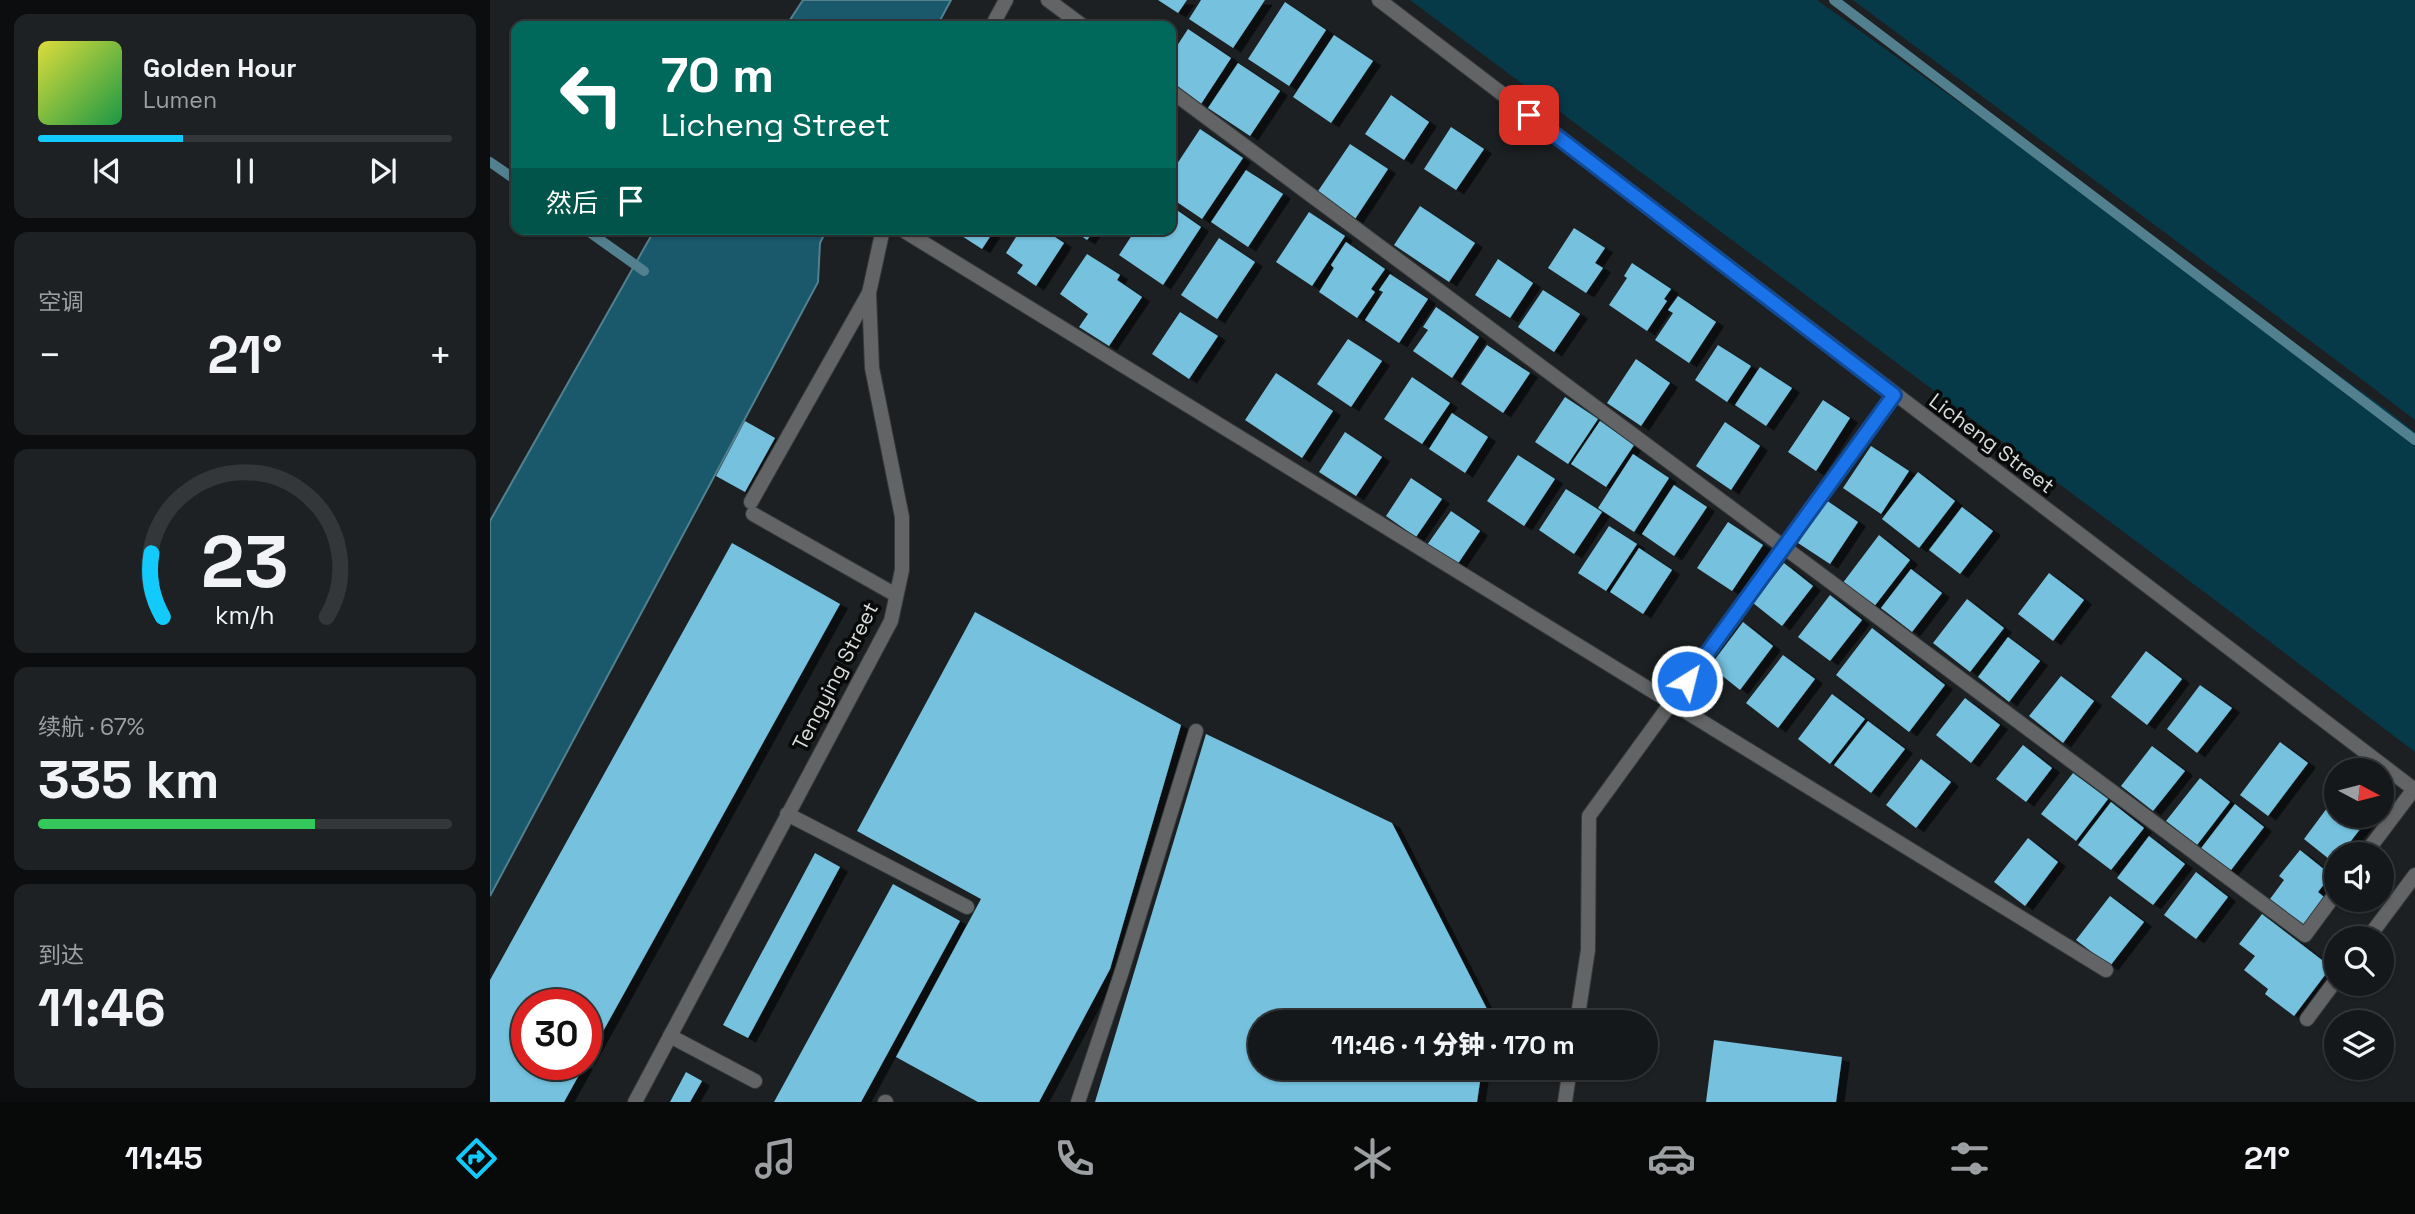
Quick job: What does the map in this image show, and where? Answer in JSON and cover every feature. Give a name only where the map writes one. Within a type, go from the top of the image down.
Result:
[{"type":"street","points":[[995,21],[1006,0]]},
{"type":"street","points":[[1048,0],[1076,21]]},
{"type":"street","name":"Licheng Street","points":[[1379,0],[2414,790]]},
{"type":"street","points":[[1176,95],[2305,935],[2324,909]]},
{"type":"street","name":"Tengying Street","points":[[635,1102],[891,621],[902,570],[902,517],[872,368],[869,293],[882,235]]},
{"type":"street","points":[[911,235],[2106,970]]},
{"type":"street","points":[[869,293],[752,508],[896,595]]},
{"type":"street","points":[[1579,1010],[1588,950],[1588,816],[1894,395]]},
{"type":"street","points":[[1078,1102],[1122,971],[1196,731]]},
{"type":"street","points":[[2374,842],[2414,790]]},
{"type":"street","points":[[788,814],[967,907]]},
{"type":"street","points":[[2377,926],[2415,875]]},
{"type":"street","points":[[2307,1019],[2324,996]]},
{"type":"street","points":[[670,1036],[755,1080]]},
{"type":"street","points":[[1565,1102],[1568,1080]]},
{"type":"shaded area","points":[[803,0],[951,0],[940,21],[789,21]]},
{"type":"shaded area","points":[[1410,0],[1817,0],[2383,407],[2415,432],[2415,752],[2227,609]]},
{"type":"shaded area","points":[[1853,0],[2415,0],[2415,420],[2360,378]]},
{"type":"shaded area","points":[[652,235],[824,235],[820,243],[818,282],[490,896],[490,521]]},
{"type":"building","points":[[1158,0],[1187,0],[1178,13]]},
{"type":"building","points":[[1201,0],[1265,0],[1233,48],[1189,19]]},
{"type":"building","points":[[1285,2],[1326,30],[1289,86],[1248,59]]},
{"type":"building","points":[[1188,29],[1231,58],[1201,104],[1176,87],[1176,47]]},
{"type":"building","points":[[1334,35],[1373,61],[1331,123],[1293,97]]},
{"type":"building","points":[[1238,63],[1280,91],[1250,136],[1208,108]]},
{"type":"building","points":[[1391,95],[1429,122],[1404,160],[1365,134]]},
{"type":"building","points":[[1451,127],[1484,149],[1456,190],[1424,169]]},
{"type":"building","points":[[1200,129],[1243,158],[1202,219],[1176,201],[1176,165]]},
{"type":"building","points":[[1350,144],[1388,169],[1355,219],[1316,194]]},
{"type":"building","points":[[1246,170],[1283,194],[1248,247],[1211,222]]},
{"type":"building","points":[[1420,206],[1475,243],[1449,282],[1394,245]]},
{"type":"building","points":[[1176,210],[1201,227],[1163,285],[1119,255],[1132,235],[1176,235]]},
{"type":"building","points":[[1309,212],[1345,236],[1312,286],[1276,262]]},
{"type":"building","points":[[1574,228],[1605,248],[1595,263],[1603,268],[1586,293],[1548,268]]},
{"type":"building","points":[[960,235],[991,235],[982,249]]},
{"type":"building","points":[[1017,235],[1052,235],[1064,243],[1036,286],[1017,273],[1023,265],[1006,253]]},
{"type":"building","points":[[1219,238],[1255,262],[1217,319],[1181,295]]},
{"type":"building","points":[[1346,242],[1385,269],[1371,289],[1375,292],[1357,318],[1319,292],[1334,268],[1331,265]]},
{"type":"building","points":[[1087,254],[1120,275],[1117,280],[1142,297],[1109,346],[1079,327],[1088,314],[1060,294]]},
{"type":"building","points":[[1498,259],[1533,283],[1510,318],[1475,295]]},
{"type":"building","points":[[1632,263],[1671,289],[1664,299],[1667,301],[1647,331],[1609,305],[1627,278],[1624,276]]},
{"type":"building","points":[[1390,274],[1428,299],[1399,343],[1365,320],[1383,292],[1379,290]]},
{"type":"building","points":[[1543,290],[1580,314],[1554,352],[1518,327]]},
{"type":"building","points":[[1678,296],[1716,322],[1689,363],[1655,340],[1673,313],[1668,310]]},
{"type":"building","points":[[1436,307],[1479,337],[1452,378],[1413,351],[1428,330],[1423,327]]},
{"type":"building","points":[[1180,312],[1218,336],[1189,379],[1152,354]]},
{"type":"building","points":[[1348,339],[1382,361],[1351,407],[1317,384]]},
{"type":"building","points":[[1487,345],[1530,373],[1503,413],[1461,384]]},
{"type":"building","points":[[1718,345],[1751,366],[1727,402],[1695,380]]},
{"type":"building","points":[[1636,359],[1670,383],[1641,426],[1607,403]]},
{"type":"building","points":[[1760,367],[1792,388],[1766,426],[1735,405]]},
{"type":"building","points":[[1276,373],[1333,411],[1302,458],[1245,420]]},
{"type":"building","points":[[1412,377],[1450,403],[1422,444],[1384,419]]},
{"type":"building","points":[[1565,397],[1598,419],[1568,464],[1535,442]]},
{"type":"building","points":[[1823,400],[1850,418],[1816,471],[1788,452]]},
{"type":"building","points":[[1452,413],[1488,437],[1465,473],[1429,449]]},
{"type":"building","points":[[745,421],[775,438],[745,492],[716,476]]},
{"type":"building","points":[[1600,421],[1634,445],[1606,487],[1571,464]]},
{"type":"building","points":[[1725,422],[1760,446],[1731,490],[1696,466]]},
{"type":"building","points":[[1345,432],[1382,457],[1356,496],[1319,472]]},
{"type":"building","points":[[1871,446],[1909,471],[1881,514],[1843,488]]},
{"type":"building","points":[[1633,454],[1669,478],[1634,532],[1598,508]]},
{"type":"building","points":[[1518,455],[1555,479],[1524,526],[1487,501]]},
{"type":"building","points":[[1918,472],[1955,501],[1919,548],[1882,519]]},
{"type":"building","points":[[1411,478],[1442,499],[1416,537],[1386,516]]},
{"type":"building","points":[[1674,485],[1707,507],[1674,556],[1642,534]]},
{"type":"building","points":[[1566,489],[1602,512],[1574,554],[1539,530]]},
{"type":"building","points":[[1826,500],[1858,522],[1830,564],[1798,543]]},
{"type":"building","points":[[1962,507],[1993,531],[1960,574],[1929,550]]},
{"type":"building","points":[[1451,511],[1480,531],[1457,565],[1427,545]]},
{"type":"building","points":[[1728,522],[1763,545],[1732,591],[1697,568]]},
{"type":"building","points":[[1609,526],[1637,544],[1606,591],[1578,573]]},
{"type":"building","points":[[1879,535],[1910,560],[1873,608],[1842,584]]},
{"type":"building","points":[[732,543],[840,604],[602,1033],[602,989],[511,989],[511,1080],[576,1080],[564,1102],[490,1102],[490,980]]},
{"type":"building","points":[[1639,548],[1672,570],[1643,614],[1610,592]]},
{"type":"building","points":[[1784,563],[1813,586],[1782,626],[1753,603]]},
{"type":"building","points":[[1911,569],[1942,593],[1912,632],[1881,608]]},
{"type":"building","points":[[2049,573],[2084,600],[2053,641],[2018,614]]},
{"type":"building","points":[[1830,595],[1862,620],[1830,661],[1798,637]]},
{"type":"building","points":[[1967,599],[2004,628],[1970,672],[1933,643]]},
{"type":"building","points":[[975,612],[1181,725],[1110,969],[1039,1102],[978,1102],[896,1057],[981,899],[857,831]]},
{"type":"building","points":[[1743,622],[1773,646],[1740,690],[1710,666]]},
{"type":"building","points":[[1872,628],[1945,685],[1909,732],[1836,675]]},
{"type":"building","points":[[2008,637],[2040,661],[2009,702],[1978,677]]},
{"type":"building","points":[[2146,651],[2182,679],[2147,725],[2111,697]]},
{"type":"building","points":[[1783,655],[1815,679],[1778,728],[1746,703]]},
{"type":"building","points":[[2061,676],[2094,701],[2063,743],[2029,716]]},
{"type":"building","points":[[2200,685],[2232,708],[2197,753],[2167,729]]},
{"type":"building","points":[[1832,694],[1865,719],[1830,764],[1798,739]]},
{"type":"building","points":[[1965,698],[2000,725],[1971,763],[1936,735]]},
{"type":"building","points":[[1868,721],[1905,749],[1871,793],[1834,765]]},
{"type":"building","points":[[1206,734],[1392,823],[1487,1010],[1248,1010],[1248,1080],[1480,1080],[1477,1102],[1095,1102]]},
{"type":"building","points":[[2280,742],[2308,763],[2268,816],[2240,795]]},
{"type":"building","points":[[2023,745],[2052,768],[2026,802],[1996,779]]},
{"type":"building","points":[[2152,746],[2185,771],[2153,811],[2121,786]]},
{"type":"building","points":[[1921,759],[1951,782],[1916,828],[1886,805]]},
{"type":"building","points":[[2073,773],[2108,799],[2076,841],[2041,814]]},
{"type":"building","points":[[2200,778],[2230,802],[2197,845],[2166,821]]},
{"type":"building","points":[[2111,802],[2144,828],[2111,870],[2078,845]]},
{"type":"building","points":[[2235,804],[2264,827],[2228,874],[2199,851]]},
{"type":"building","points":[[2324,812],[2324,828],[2361,828],[2350,842],[2324,842],[2324,855],[2304,839]]},
{"type":"building","points":[[2149,836],[2185,864],[2153,905],[2117,878]]},
{"type":"building","points":[[2028,838],[2058,862],[2025,906],[1994,882]]},
{"type":"building","points":[[2300,850],[2324,869],[2324,884],[2318,892],[2324,899],[2304,926],[2270,899],[2284,880],[2279,876]]},
{"type":"building","points":[[815,853],[840,867],[748,1038],[723,1025]]},
{"type":"building","points":[[2196,872],[2228,897],[2196,939],[2164,915]]},
{"type":"building","points":[[893,884],[960,921],[861,1102],[774,1102]]},
{"type":"building","points":[[2110,896],[2144,922],[2110,966],[2076,940]]},
{"type":"building","points":[[2262,914],[2324,962],[2324,976],[2294,1016],[2265,994],[2268,989],[2244,970],[2255,956],[2239,944]]},
{"type":"building","points":[[1714,1040],[1842,1057],[1836,1102],[1706,1102]]},
{"type":"building","points":[[686,1072],[702,1081],[690,1102],[670,1102]]},
{"type":"waterway","points":[[1834,0],[2415,440]]},
{"type":"waterway","points":[[490,162],[511,177]]},
{"type":"waterway","points":[[593,235],[644,271]]},
{"type":"route","points":[[1529,115],[1894,395],[1687,681]]}]
